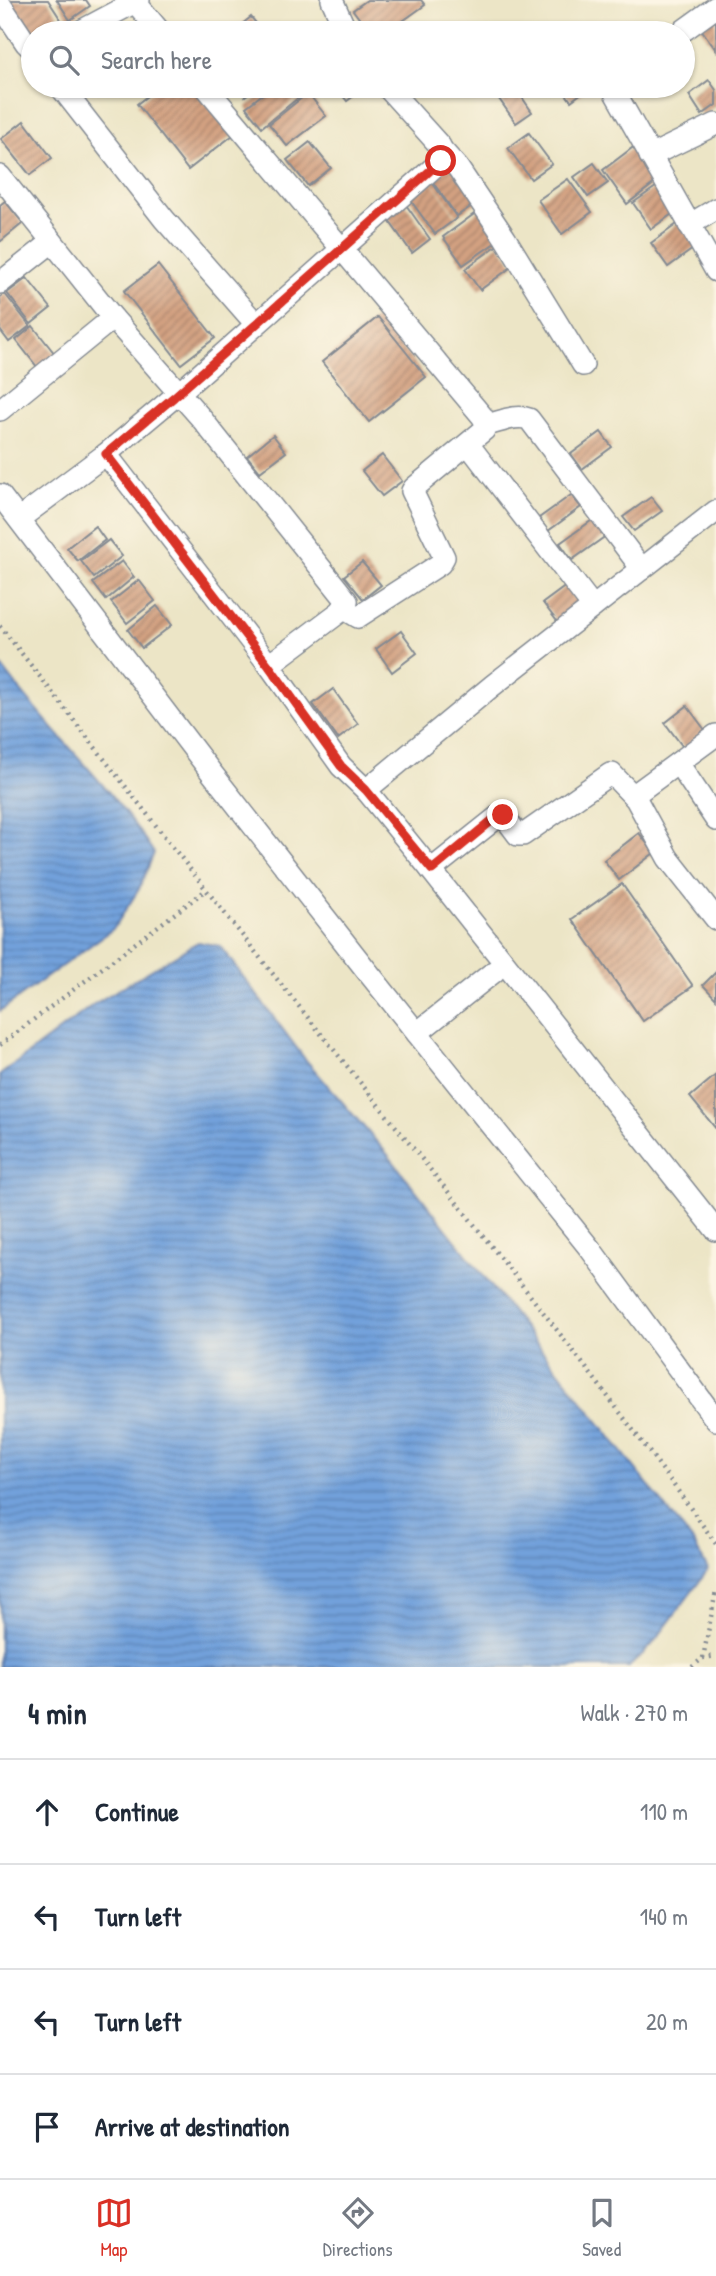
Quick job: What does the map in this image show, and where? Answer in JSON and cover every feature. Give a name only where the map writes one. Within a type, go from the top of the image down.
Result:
[{"type":"street","points":[[332,0],[342,21]]},
{"type":"street","points":[[100,21],[138,1],[152,21]]},
{"type":"street","points":[[0,4],[21,36]]},
{"type":"street","points":[[695,23],[716,8]]},
{"type":"street","points":[[69,98],[164,219],[256,324]]},
{"type":"street","points":[[215,98],[487,425]]},
{"type":"street","points":[[396,98],[458,168],[505,238],[583,365]]},
{"type":"street","points":[[619,98],[716,271]]},
{"type":"street","points":[[650,156],[716,124]]},
{"type":"street","points":[[19,519],[106,454],[179,393],[441,161],[442,150]]},
{"type":"street","points":[[0,176],[113,318],[179,393],[347,601],[343,608],[269,666]]},
{"type":"street","points":[[689,225],[716,209]]},
{"type":"street","points":[[0,283],[52,242]]},
{"type":"street","points":[[0,410],[113,318]]},
{"type":"street","points":[[343,608],[358,617],[443,560],[444,557],[412,491],[487,425],[517,418],[529,419],[642,569]]},
{"type":"street","points":[[468,444],[593,607]]},
{"type":"street","points":[[106,454],[269,666],[341,766],[366,790],[432,870],[716,1230]]},
{"type":"street","points":[[0,495],[211,772],[708,1395],[716,1420]]},
{"type":"street","points":[[366,790],[492,686],[716,511]]},
{"type":"street","points":[[634,796],[716,735]]},
{"type":"street","points":[[678,763],[716,820]]},
{"type":"street","points":[[432,870],[500,815],[503,815],[519,835],[523,835],[610,774],[634,796],[668,858],[716,919]]},
{"type":"street","points":[[417,1033],[495,971]]},
{"type":"path","points":[[0,626],[206,890],[484,1236],[644,1442],[716,1544]]},
{"type":"path","points":[[0,1045],[206,890]]},
{"type":"path","points":[[704,1658],[716,1591]]},
{"type":"path","points":[[692,1667],[704,1658],[716,1656]]},
{"type":"water","points":[[0,664],[38,712],[99,780],[154,853],[139,889],[114,928],[0,1011]]},
{"type":"water","points":[[198,942],[220,946],[305,1059],[388,1155],[694,1543],[708,1570],[651,1646],[629,1667],[0,1667],[0,1075],[94,1004]]},
{"type":"building","points":[[7,0],[48,0],[62,21],[21,21],[21,24]]},
{"type":"building","points":[[57,0],[86,0],[90,6],[70,20]]},
{"type":"building","points":[[367,0],[421,0],[425,5],[403,21],[361,21],[353,10]]},
{"type":"building","points":[[716,14],[716,50],[699,26]]},
{"type":"building","points":[[709,80],[716,90],[716,105],[702,115],[691,98],[695,98],[695,90]]},
{"type":"building","points":[[145,98],[204,98],[233,135],[188,170],[137,104]]},
{"type":"building","points":[[258,98],[298,98],[262,127],[246,107]]},
{"type":"building","points":[[302,98],[312,98],[326,116],[287,146],[269,124]]},
{"type":"building","points":[[522,98],[532,112],[516,123],[499,99]]},
{"type":"building","points":[[24,121],[52,158],[30,175],[1,139]]},
{"type":"building","points":[[529,133],[552,164],[531,179],[508,148]]},
{"type":"building","points":[[310,142],[331,168],[308,186],[287,160]]},
{"type":"building","points":[[636,145],[660,179],[627,204],[603,170]]},
{"type":"building","points":[[451,161],[479,201],[457,216],[429,177]]},
{"type":"building","points":[[594,163],[608,183],[588,197],[574,177]]},
{"type":"building","points":[[429,178],[457,218],[435,234],[406,194]]},
{"type":"building","points":[[568,179],[592,212],[562,234],[538,200]]},
{"type":"building","points":[[660,184],[679,209],[651,229],[633,203]]},
{"type":"building","points":[[5,201],[23,223],[0,242],[0,205]]},
{"type":"building","points":[[404,202],[430,239],[412,253],[385,215]]},
{"type":"building","points":[[481,209],[502,238],[463,265],[443,237]]},
{"type":"building","points":[[680,222],[697,246],[668,267],[651,243]]},
{"type":"building","points":[[499,244],[514,265],[480,290],[465,269]]},
{"type":"building","points":[[158,265],[215,338],[181,364],[124,291]]},
{"type":"building","points":[[27,278],[51,308],[31,324],[7,293]]},
{"type":"building","points":[[5,294],[30,326],[9,342],[0,330],[0,297]]},
{"type":"building","points":[[378,317],[426,377],[369,422],[322,362]]},
{"type":"building","points":[[33,326],[55,354],[38,368],[16,340]]},
{"type":"building","points":[[601,432],[612,447],[582,469],[571,454]]},
{"type":"building","points":[[273,435],[286,452],[260,472],[247,456]]},
{"type":"building","points":[[382,455],[402,481],[382,496],[362,471]]},
{"type":"building","points":[[571,495],[581,507],[548,531],[539,518]]},
{"type":"building","points":[[651,497],[662,511],[634,531],[623,517]]},
{"type":"building","points":[[598,516],[610,533],[572,560],[560,543]]},
{"type":"building","points":[[95,526],[105,540],[78,561],[67,548]]},
{"type":"building","points":[[109,540],[122,556],[94,578],[81,561]]},
{"type":"building","points":[[122,561],[134,577],[106,600],[93,583]]},
{"type":"building","points":[[362,562],[381,585],[363,599],[344,576]]},
{"type":"building","points":[[139,580],[155,601],[127,623],[111,602]]},
{"type":"building","points":[[566,586],[582,609],[560,625],[543,603]]},
{"type":"building","points":[[157,606],[172,625],[142,648],[128,630]]},
{"type":"building","points":[[401,631],[417,653],[392,672],[376,649]]},
{"type":"building","points":[[333,689],[358,724],[338,739],[313,704]]},
{"type":"building","points":[[687,706],[708,734],[686,751],[665,723]]},
{"type":"building","points":[[639,833],[654,853],[619,880],[604,860]]},
{"type":"building","points":[[622,884],[693,986],[643,1021],[572,919]]},
{"type":"building","points":[[716,972],[716,999],[703,985]]},
{"type":"building","points":[[716,1075],[716,1129],[690,1097]]},
{"type":"route","points":[[441,161],[106,454],[269,666],[341,766],[366,790],[432,870],[495,818],[503,815]]}]
